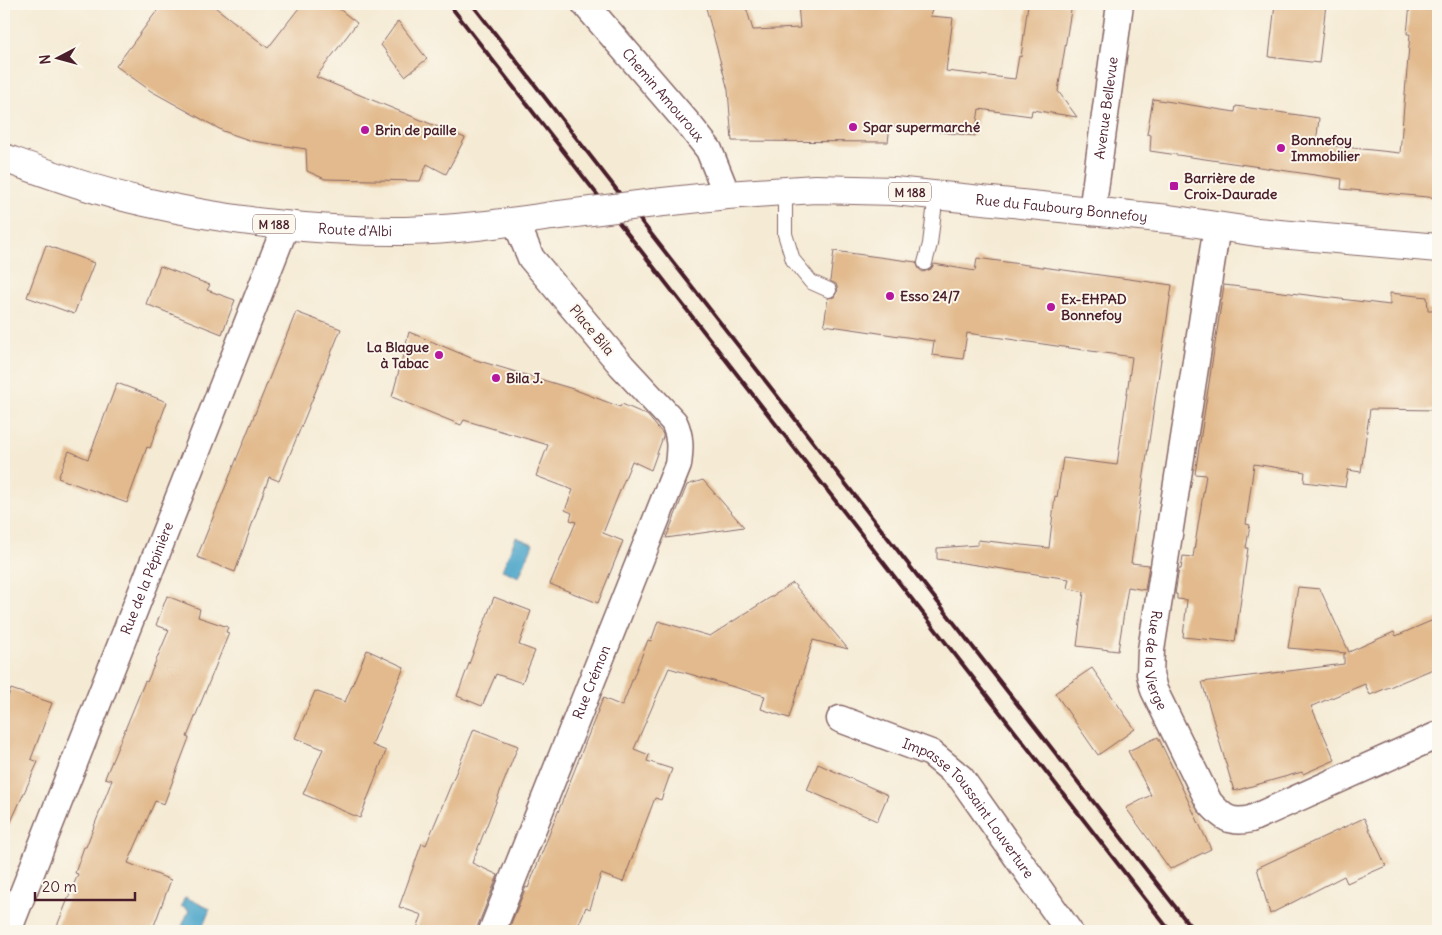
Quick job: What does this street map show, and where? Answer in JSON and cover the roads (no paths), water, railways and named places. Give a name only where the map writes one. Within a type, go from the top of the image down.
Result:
[{"type":"main road","name":"Route d'Albi","points":[[4,158],[143,202],[191,212],[286,225],[405,231],[516,222],[654,202],[682,200]]},
{"type":"main road","name":"Rue du Faubourg Bonnefoy","points":[[682,200],[815,189],[894,191],[1438,248]]},
{"type":"street","name":"Chemin Amouroux","points":[[586,4],[709,150],[727,195]]},
{"type":"street","name":"Avenue Bellevue","points":[[1092,212],[1120,4]]},
{"type":"street","name":"Place Bila","points":[[516,222],[531,258],[622,366],[674,422],[678,431]]},
{"type":"street","name":"Rue de la Pépinière","points":[[8,931],[286,225]]},
{"type":"street","name":"Rue de la Vierge","points":[[1217,226],[1150,650],[1150,674],[1154,690],[1209,802],[1228,819],[1240,822],[1251,819],[1438,734]]},
{"type":"street","name":"Rue Crémon","points":[[492,931],[678,465],[681,446],[678,431]]},
{"type":"street","name":"Impasse Toussaint Louverture","points":[[840,719],[932,752],[961,778],[1069,931]]},
{"type":"lane","points":[[785,191],[785,234],[793,260],[811,282],[829,290]]},
{"type":"lane","points":[[926,263],[936,194]]},
{"type":"water","points":[[516,537],[533,544],[519,577],[502,570]]},
{"type":"water","points":[[185,897],[210,909],[201,931],[180,931],[189,910],[181,906]]},
{"type":"railway","points":[[449,4],[1170,931]]},
{"type":"railway","points":[[472,4],[1194,931]]},
{"type":"place","name":"Spar supermarché","points":[[853,127]]},
{"type":"place","name":"Brin de paille","points":[[365,130]]},
{"type":"place","name":"Bonnefoy Immobilier","points":[[1281,148]]},
{"type":"place","name":"Barrière de Croix-Daurade","points":[[1174,186]]},
{"type":"place","name":"Esso 24/7","points":[[890,296]]},
{"type":"place","name":"Ex-EHPAD Bonnefoy","points":[[1051,307]]},
{"type":"place","name":"La Blague à Tabac","points":[[439,355]]},
{"type":"place","name":"Bila J.","points":[[496,378]]}]
